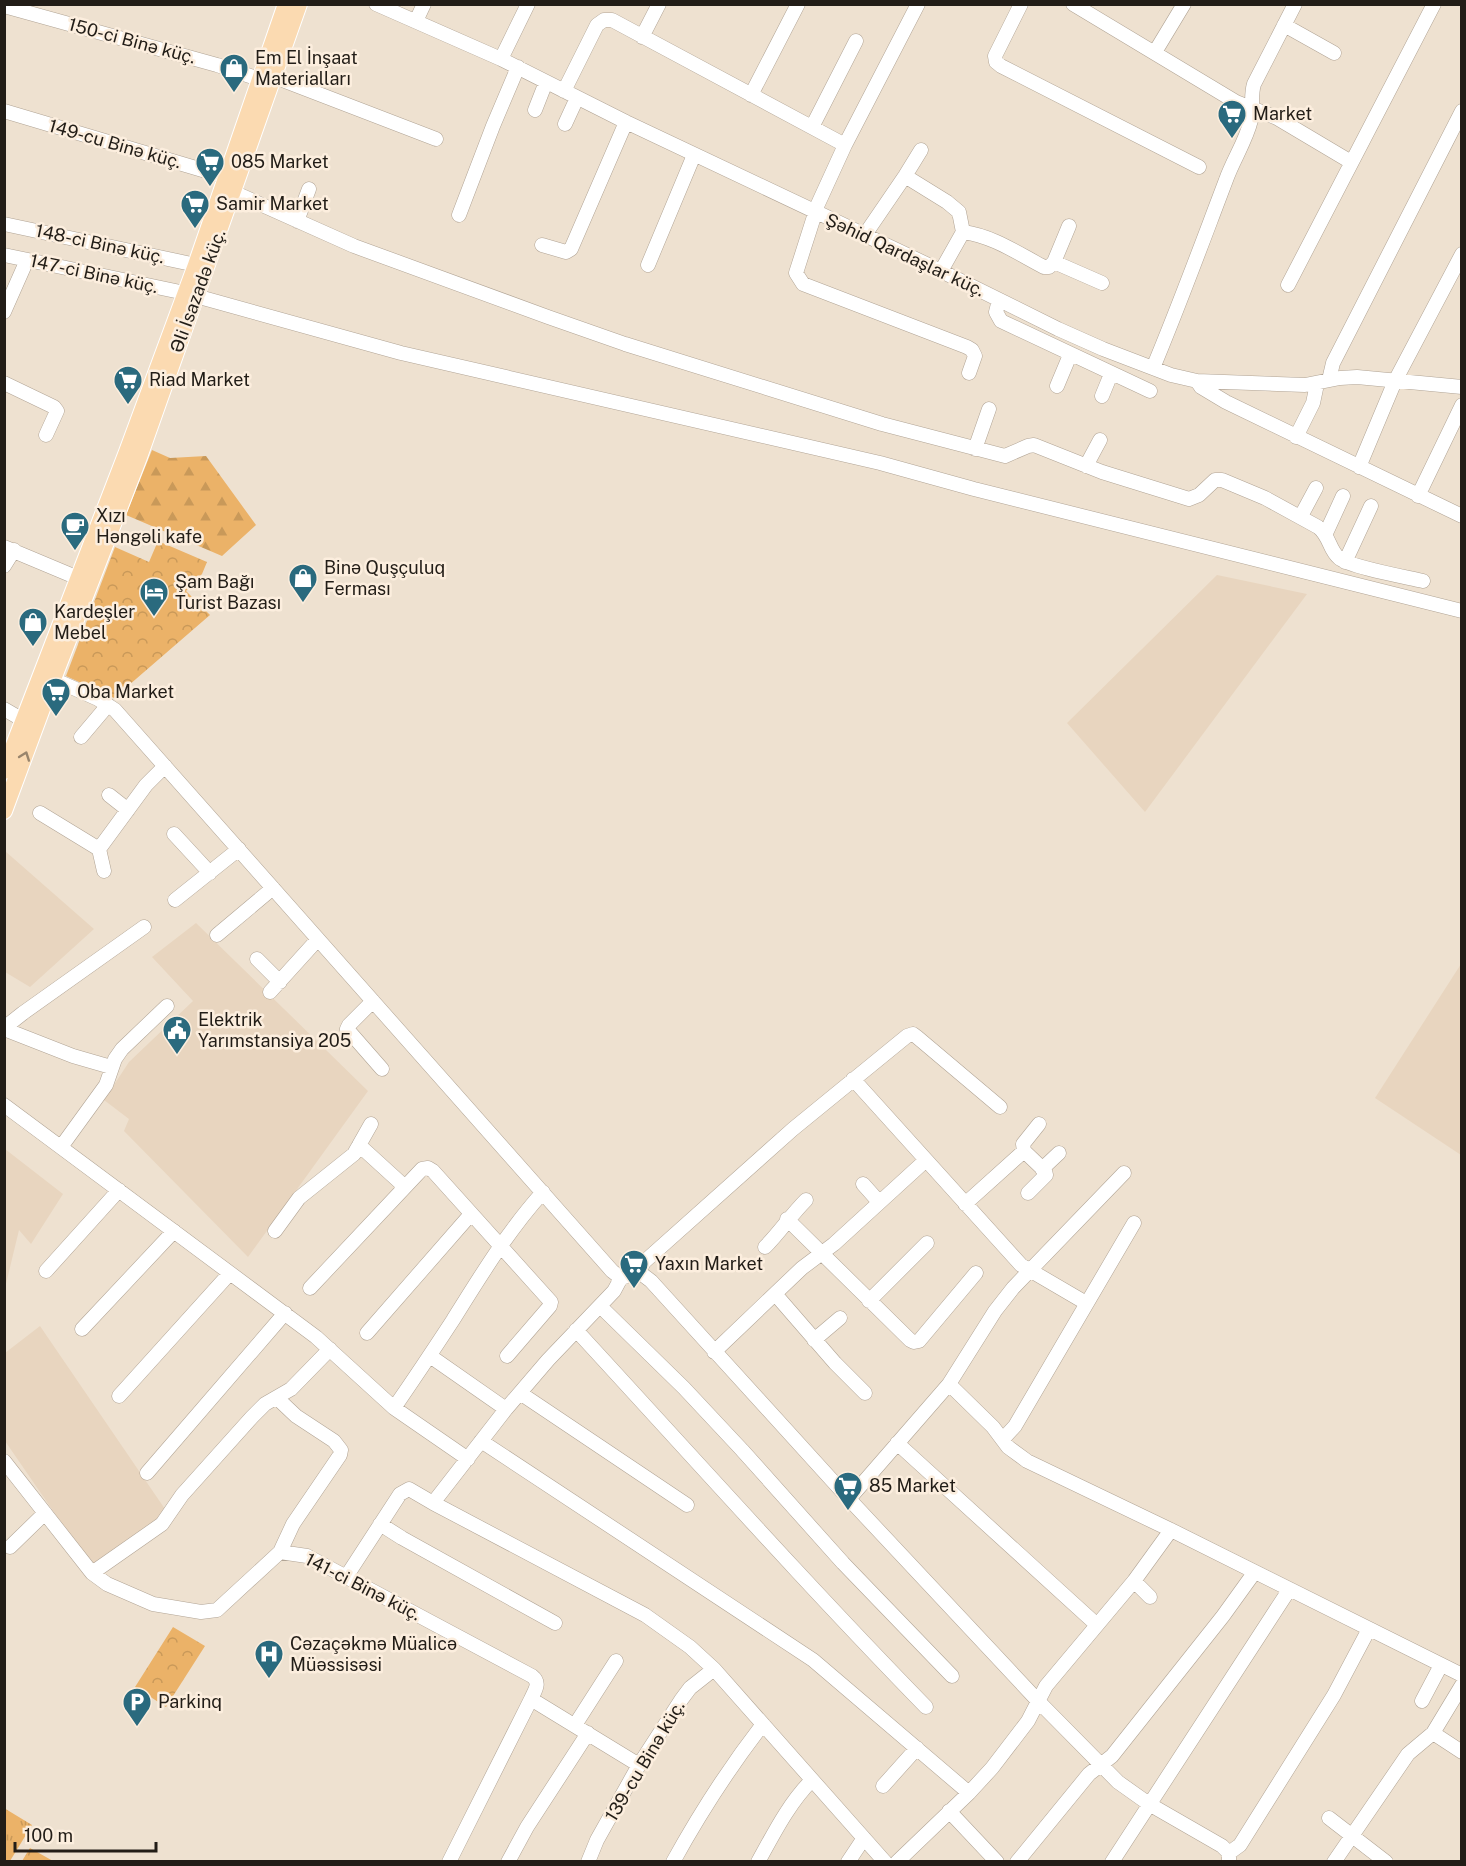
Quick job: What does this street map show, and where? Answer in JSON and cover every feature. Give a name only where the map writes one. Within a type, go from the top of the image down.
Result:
[{"type":"main road","name":"Əli İsazadə küç.","points":[[4,811],[78,578],[233,192],[286,4]]},
{"type":"main road","name":"Əli İsazadə küç.","points":[[201,267],[226,177],[298,4]]},
{"type":"main road","name":"Əli İsazadə küç.","points":[[4,771],[23,720],[47,676],[139,457],[191,294]]},
{"type":"street","name":"Şəhid Qardaşlar küç.","points":[[376,4],[518,67],[694,155],[1085,341],[1171,375],[1197,381],[1323,382],[1357,377],[1461,387]]},
{"type":"street","points":[[417,21],[424,4]]},
{"type":"street","points":[[501,59],[528,4]]},
{"type":"street","points":[[642,37],[659,4]]},
{"type":"street","points":[[751,95],[798,4]]},
{"type":"street","points":[[918,4],[846,145],[815,212],[796,273],[802,284],[967,347],[975,356],[969,373]]},
{"type":"street","points":[[1021,4],[995,56],[996,62],[1199,167]]},
{"type":"street","points":[[1073,4],[1236,102],[1266,112],[1351,162]]},
{"type":"street","points":[[1155,52],[1184,4]]},
{"type":"street","points":[[1153,368],[1250,125],[1251,94],[1254,84],[1295,4]]},
{"type":"street","points":[[1288,285],[1434,4]]},
{"type":"street","name":"150-ci Binə küç.","points":[[4,6],[266,77],[436,140]]},
{"type":"street","points":[[564,91],[600,22],[607,19],[846,145]]},
{"type":"street","points":[[1284,25],[1334,52]]},
{"type":"street","points":[[812,127],[856,41]]},
{"type":"street","points":[[459,215],[518,67]]},
{"type":"street","points":[[535,110],[546,82]]},
{"type":"street","points":[[565,124],[577,98]]},
{"type":"street","name":"149-cu Binə küç.","points":[[4,111],[226,177]]},
{"type":"street","points":[[1296,437],[1461,111]]},
{"type":"street","points":[[542,245],[566,252],[571,249],[626,122]]},
{"type":"street","points":[[864,236],[921,150]]},
{"type":"street","points":[[648,265],[694,155]]},
{"type":"street","points":[[905,176],[959,212],[963,232],[941,271]]},
{"type":"street","points":[[297,221],[309,189]]},
{"type":"street","points":[[233,192],[354,246],[625,344],[882,424],[1005,456],[1034,445],[1086,466],[1189,499],[1199,495],[1215,480],[1222,480],[1266,498],[1301,516],[1326,533],[1334,552],[1345,562],[1423,582]]},
{"type":"street","name":"148-ci Binə küç.","points":[[4,224],[201,267]]},
{"type":"street","points":[[963,232],[980,234],[1044,267],[1049,267],[1054,262],[1069,226]]},
{"type":"street","points":[[1359,467],[1395,381],[1461,254]]},
{"type":"street","name":"147-ci Binə küç.","points":[[4,255],[191,294],[400,353],[880,463],[974,489],[1461,611]]},
{"type":"street","points":[[4,312],[27,261]]},
{"type":"street","points":[[1054,262],[1102,283]]},
{"type":"street","points":[[999,300],[996,312],[1000,321],[1150,391]]},
{"type":"street","points":[[1057,386],[1070,355]]},
{"type":"street","points":[[1102,396],[1111,374]]},
{"type":"street","points":[[1197,381],[1209,393],[1461,516]]},
{"type":"street","points":[[4,383],[54,407],[57,411],[56,415],[46,435]]},
{"type":"street","points":[[1418,496],[1461,405]]},
{"type":"street","points":[[975,449],[989,409]]},
{"type":"street","points":[[1086,466],[1100,440]]},
{"type":"street","points":[[1301,516],[1316,489]]},
{"type":"street","points":[[1326,533],[1343,496]]},
{"type":"street","points":[[1345,562],[1371,506]]},
{"type":"street","points":[[4,567],[9,548],[78,578]]},
{"type":"street","points":[[47,676],[108,705],[239,849],[612,1271],[621,1278]]},
{"type":"street","points":[[81,736],[108,705]]},
{"type":"street","points":[[4,710],[23,720]]},
{"type":"street","points":[[104,871],[99,849],[146,784],[165,766]]},
{"type":"street","points":[[109,795],[128,810]]},
{"type":"street","points":[[40,813],[99,849]]},
{"type":"street","points":[[174,834],[210,873]]},
{"type":"street","points":[[175,900],[239,849]]},
{"type":"street","points":[[217,935],[273,888]]},
{"type":"street","points":[[111,1067],[73,1056],[4,1029],[144,927]]},
{"type":"street","points":[[257,959],[275,987],[318,939]]},
{"type":"street","points":[[374,1001],[347,1029],[382,1069]]},
{"type":"street","points":[[62,1147],[106,1084],[111,1067],[122,1049],[167,1006]]},
{"type":"street","points":[[433,1503],[506,1409],[614,1291],[621,1278],[639,1272],[644,1262],[770,1149],[907,1036],[913,1034],[1000,1107]]},
{"type":"street","points":[[853,1079],[1021,1265],[1086,1303]]},
{"type":"street","points":[[4,1105],[285,1313],[330,1349],[394,1408],[468,1459]]},
{"type":"street","points":[[275,1231],[299,1198],[348,1161],[371,1124]]},
{"type":"street","points":[[1028,1193],[1046,1174],[1024,1151],[1023,1144],[1039,1124]]},
{"type":"street","points":[[359,1145],[405,1186]]},
{"type":"street","points":[[965,1203],[1024,1151]]},
{"type":"street","points":[[1042,1169],[1059,1153]]},
{"type":"street","points":[[714,1352],[802,1268],[834,1244],[926,1160]]},
{"type":"street","points":[[310,1288],[405,1186],[422,1169],[428,1168],[551,1302],[507,1356]]},
{"type":"street","points":[[849,1499],[949,1384],[995,1311],[1028,1271],[1124,1173]]},
{"type":"street","points":[[863,1184],[879,1202]]},
{"type":"street","points":[[46,1271],[119,1190]]},
{"type":"street","points":[[394,1408],[500,1246],[522,1215],[543,1192]]},
{"type":"street","points":[[765,1247],[806,1200]]},
{"type":"street","points":[[367,1333],[471,1214]]},
{"type":"street","points":[[787,1220],[868,1301],[914,1342],[919,1341],[976,1274]]},
{"type":"street","points":[[1003,1439],[1016,1426],[1134,1223]]},
{"type":"street","points":[[82,1329],[174,1231]]},
{"type":"street","points":[[868,1301],[927,1243]]},
{"type":"street","points":[[639,1272],[651,1281],[1038,1702],[1118,1782],[1149,1804],[1222,1846],[1229,1857],[1240,1845],[1334,1695],[1369,1629]]},
{"type":"street","points":[[119,1396],[230,1273]]},
{"type":"street","points":[[776,1295],[814,1340],[865,1393]]},
{"type":"street","points":[[600,1306],[684,1388],[843,1563],[952,1676]]},
{"type":"street","points":[[147,1473],[285,1313]]},
{"type":"street","points":[[814,1340],[840,1318]]},
{"type":"street","points":[[576,1330],[793,1568],[926,1707]]},
{"type":"street","points":[[92,1573],[162,1524],[182,1495],[252,1417],[265,1404],[291,1389],[330,1349]]},
{"type":"street","points":[[430,1356],[506,1409]]},
{"type":"street","points":[[949,1384],[993,1427],[1015,1454],[1027,1461],[1461,1675]]},
{"type":"street","points":[[520,1393],[687,1505]]},
{"type":"street","points":[[277,1398],[296,1416],[334,1442],[341,1450],[340,1455],[293,1524],[280,1552]]},
{"type":"street","points":[[482,1441],[813,1660],[969,1793]]},
{"type":"street","points":[[897,1443],[1097,1625]]},
{"type":"street","name":"141-ci Binə küç.","points":[[4,1461],[92,1573],[107,1584],[153,1604],[210,1612],[223,1607],[280,1552],[307,1556],[532,1676],[536,1679],[537,1686],[531,1699]]},
{"type":"street","points":[[346,1577],[400,1494],[409,1489],[645,1615],[690,1647],[714,1669],[885,1862]]},
{"type":"street","points":[[10,1547],[45,1513]]},
{"type":"street","points":[[380,1524],[555,1623]]},
{"type":"street","points":[[897,1862],[969,1793],[1005,1752],[1028,1721],[1046,1686],[1134,1581],[1171,1530]]},
{"type":"street","points":[[1017,1862],[1089,1774],[1112,1756],[1223,1616],[1254,1573]]},
{"type":"street","points":[[1134,1581],[1150,1597]]},
{"type":"street","points":[[1112,1862],[1289,1590]]},
{"type":"street","points":[[575,1725],[616,1661]]},
{"type":"street","points":[[1422,1701],[1441,1665]]},
{"type":"street","name":"139-cu Binə küç.","points":[[588,1862],[597,1839],[639,1765],[681,1700],[690,1688],[714,1669]]},
{"type":"street","points":[[1334,1862],[1408,1754],[1433,1733],[1461,1685]]},
{"type":"street","points":[[449,1862],[531,1699],[639,1765]]},
{"type":"street","points":[[673,1862],[701,1812],[729,1769],[763,1724]]},
{"type":"street","points":[[508,1862],[527,1827],[588,1733]]},
{"type":"street","points":[[1433,1733],[1461,1752]]},
{"type":"street","points":[[883,1786],[917,1748]]},
{"type":"street","points":[[758,1862],[785,1815],[812,1780]]},
{"type":"street","points":[[949,1811],[997,1862]]},
{"type":"street","points":[[1329,1818],[1386,1862]]},
{"type":"street","points":[[848,1862],[864,1838]]},
{"type":"shaded area","points":[[1217,575],[1307,594],[1145,812],[1067,723]]},
{"type":"shaded area","points":[[5,851],[94,929],[30,987],[5,972]]},
{"type":"shaded area","name":"Elektrik Yarımstansiya 205","points":[[196,923],[368,1091],[248,1257],[124,1131],[129,1119],[104,1100],[129,1062],[193,1001],[152,957]]},
{"type":"shaded area","points":[[1461,964],[1461,1155],[1375,1098]]},
{"type":"shaded area","points":[[5,1149],[63,1194],[31,1244],[19,1230],[5,1288]]},
{"type":"shaded area","points":[[40,1326],[167,1512],[91,1566],[5,1441],[5,1353]]},
{"type":"green space","points":[[152,450],[170,458],[206,456],[256,525],[222,556],[126,515]]},
{"type":"green space","points":[[158,541],[207,562],[202,574],[186,591],[210,615],[114,698],[66,676],[115,547],[149,562]]},
{"type":"green space","points":[[173,1627],[205,1646],[166,1707],[135,1687]]},
{"type":"green space","points":[[4,1808],[32,1825],[10,1861],[5,1861]]},
{"type":"green space","points":[[30,1848],[53,1861],[22,1861]]},
{"type":"place","name":"Em El İnşaat Materialları","points":[[234,94]]},
{"type":"place","name":"Market","points":[[1232,140]]},
{"type":"place","name":"085 Market","points":[[210,188]]},
{"type":"place","name":"Samir Market","points":[[195,230]]},
{"type":"place","name":"Riad Market","points":[[128,406]]},
{"type":"place","name":"Xızı Həngəli kafe","points":[[75,552]]},
{"type":"place","name":"Binə Quşçuluq Ferması","points":[[303,604]]},
{"type":"place","name":"Şam Bağı Turist Bazası","points":[[154,618]]},
{"type":"place","name":"Kardeşler Mebel","points":[[33,648]]},
{"type":"place","name":"Oba Market","points":[[56,718]]},
{"type":"place","name":"Elektrik Yarımstansiya 205","points":[[177,1056]]},
{"type":"place","name":"Yaxın Market","points":[[634,1290]]},
{"type":"place","name":"85 Market","points":[[848,1512]]},
{"type":"place","name":"Cəzaçəkmə Müalicə Müəssisəsi","points":[[269,1680]]},
{"type":"place","name":"Parkinq","points":[[137,1728]]}]
